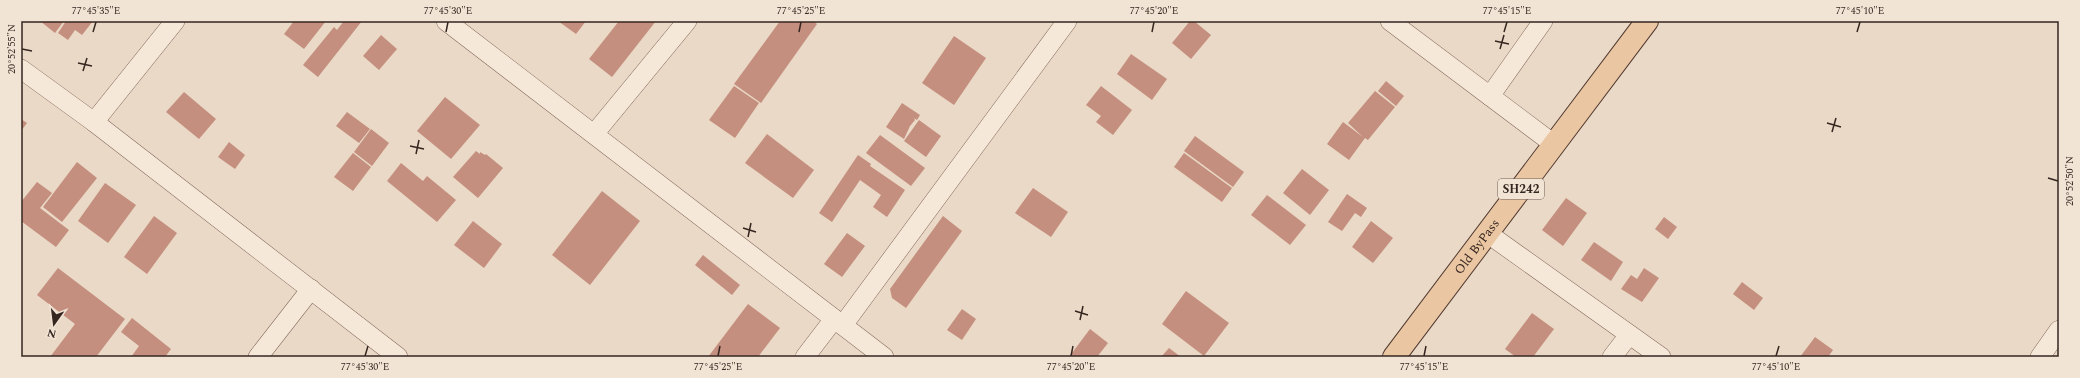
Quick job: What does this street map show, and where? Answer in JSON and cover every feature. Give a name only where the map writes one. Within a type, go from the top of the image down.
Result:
[{"type":"main road","name":"Old ByPass","points":[[1394,357],[1647,21]]},
{"type":"street","points":[[94,122],[175,21]]},
{"type":"street","points":[[446,21],[884,357]]},
{"type":"street","points":[[594,134],[686,21]]},
{"type":"street","points":[[805,357],[838,322],[1067,21]]},
{"type":"street","points":[[1390,21],[1555,145]]},
{"type":"street","points":[[1490,96],[1543,21]]},
{"type":"street","points":[[21,70],[94,122],[398,357]]},
{"type":"street","points":[[1487,233],[1661,357]]},
{"type":"street","points":[[258,357],[311,289]]},
{"type":"street","points":[[2040,357],[2059,330]]},
{"type":"street","points":[[1612,357],[1629,334]]},
{"type":"building","points":[[40,21],[64,21],[55,33]]},
{"type":"building","points":[[66,21],[93,21],[82,35],[75,30],[68,40],[58,33]]},
{"type":"building","points":[[294,21],[326,21],[304,49],[284,34]]},
{"type":"building","points":[[344,21],[362,21],[318,77],[303,65],[334,27],[337,30]]},
{"type":"building","points":[[558,21],[586,21],[576,34]]},
{"type":"building","points":[[619,21],[656,21],[612,77],[589,59]]},
{"type":"building","points":[[780,21],[813,21],[817,24],[761,103],[734,84]]},
{"type":"building","points":[[1190,21],[1194,21],[1211,35],[1191,59],[1172,43]]},
{"type":"building","points":[[381,35],[397,49],[379,70],[363,56]]},
{"type":"building","points":[[954,36],[986,58],[954,105],[922,83]]},
{"type":"building","points":[[1131,54],[1167,79],[1152,100],[1117,74]]},
{"type":"building","points":[[1386,81],[1404,96],[1396,106],[1378,91]]},
{"type":"building","points":[[734,86],[759,103],[735,138],[709,120]]},
{"type":"building","points":[[1101,86],[1132,110],[1113,135],[1096,122],[1101,116],[1086,105]]},
{"type":"building","points":[[1375,91],[1395,107],[1368,140],[1365,138],[1349,160],[1327,144],[1343,122],[1363,137],[1348,123]]},
{"type":"building","points":[[184,92],[216,119],[199,139],[166,112]]},
{"type":"building","points":[[445,97],[480,125],[451,159],[417,131]]},
{"type":"building","points":[[902,103],[920,115],[917,120],[914,118],[915,120],[910,126],[904,139],[886,127]]},
{"type":"building","points":[[347,112],[370,129],[359,143],[336,126]]},
{"type":"building","points":[[21,119],[27,123],[21,131]]},
{"type":"building","points":[[919,120],[941,136],[926,157],[904,141]]},
{"type":"building","points":[[371,129],[389,143],[372,166],[354,152]]},
{"type":"building","points":[[767,134],[814,170],[793,198],[745,163]]},
{"type":"building","points":[[880,135],[925,168],[911,186],[866,153]]},
{"type":"building","points":[[1195,136],[1244,172],[1233,187],[1184,151]]},
{"type":"building","points":[[229,142],[245,155],[235,169],[218,157]]},
{"type":"building","points":[[476,151],[480,154],[480,152],[485,155],[486,154],[503,168],[478,198],[453,177]]},
{"type":"building","points":[[353,153],[371,167],[353,191],[334,177]]},
{"type":"building","points":[[1184,153],[1232,188],[1222,202],[1174,167]]},
{"type":"building","points":[[858,155],[871,164],[870,166],[905,190],[887,217],[873,207],[881,195],[860,180],[832,222],[819,213]]},
{"type":"building","points":[[77,162],[97,178],[62,222],[43,207]]},
{"type":"building","points":[[401,163],[423,181],[427,176],[456,200],[437,222],[387,181]]},
{"type":"building","points":[[1302,169],[1329,190],[1310,215],[1283,193]]},
{"type":"building","points":[[37,182],[52,193],[40,208],[69,230],[56,247],[21,221],[21,202]]},
{"type":"building","points":[[105,183],[136,205],[108,243],[78,221]]},
{"type":"building","points":[[1033,188],[1068,212],[1051,237],[1015,213]]},
{"type":"building","points":[[602,191],[640,221],[590,285],[552,255]]},
{"type":"building","points":[[1347,194],[1367,208],[1361,217],[1355,213],[1342,231],[1328,222]]},
{"type":"building","points":[[1267,195],[1306,225],[1290,245],[1251,215]]},
{"type":"building","points":[[1566,198],[1587,213],[1563,246],[1542,230]]},
{"type":"building","points":[[154,216],[177,233],[147,274],[124,257]]},
{"type":"building","points":[[943,216],[962,231],[906,308],[892,298],[890,289]]},
{"type":"building","points":[[1664,217],[1677,227],[1668,239],[1655,229]]},
{"type":"building","points":[[473,221],[502,244],[484,268],[454,245]]},
{"type":"building","points":[[1371,221],[1393,238],[1373,263],[1352,247]]},
{"type":"building","points":[[847,233],[865,246],[842,277],[824,264]]},
{"type":"building","points":[[1594,242],[1623,262],[1611,281],[1581,260]]},
{"type":"building","points":[[703,255],[740,285],[732,295],[695,265]]},
{"type":"building","points":[[58,268],[125,319],[96,357],[50,357],[75,324],[37,295]]},
{"type":"building","points":[[1644,268],[1659,278],[1642,302],[1621,289],[1631,275],[1637,279]]},
{"type":"building","points":[[1742,282],[1763,298],[1754,310],[1733,294]]},
{"type":"building","points":[[1186,291],[1229,323],[1204,356],[1162,324]]},
{"type":"building","points":[[748,304],[780,328],[758,357],[708,357]]},
{"type":"building","points":[[962,309],[976,319],[962,340],[947,330]]},
{"type":"building","points":[[1532,313],[1554,329],[1533,357],[1516,357],[1505,349]]},
{"type":"building","points":[[132,318],[171,349],[165,357],[131,357],[139,346],[121,332]]},
{"type":"building","points":[[1090,329],[1108,343],[1097,357],[1069,357]]},
{"type":"building","points":[[1815,337],[1833,350],[1828,357],[1800,357]]},
{"type":"building","points":[[1169,348],[1181,357],[1161,357]]}]
